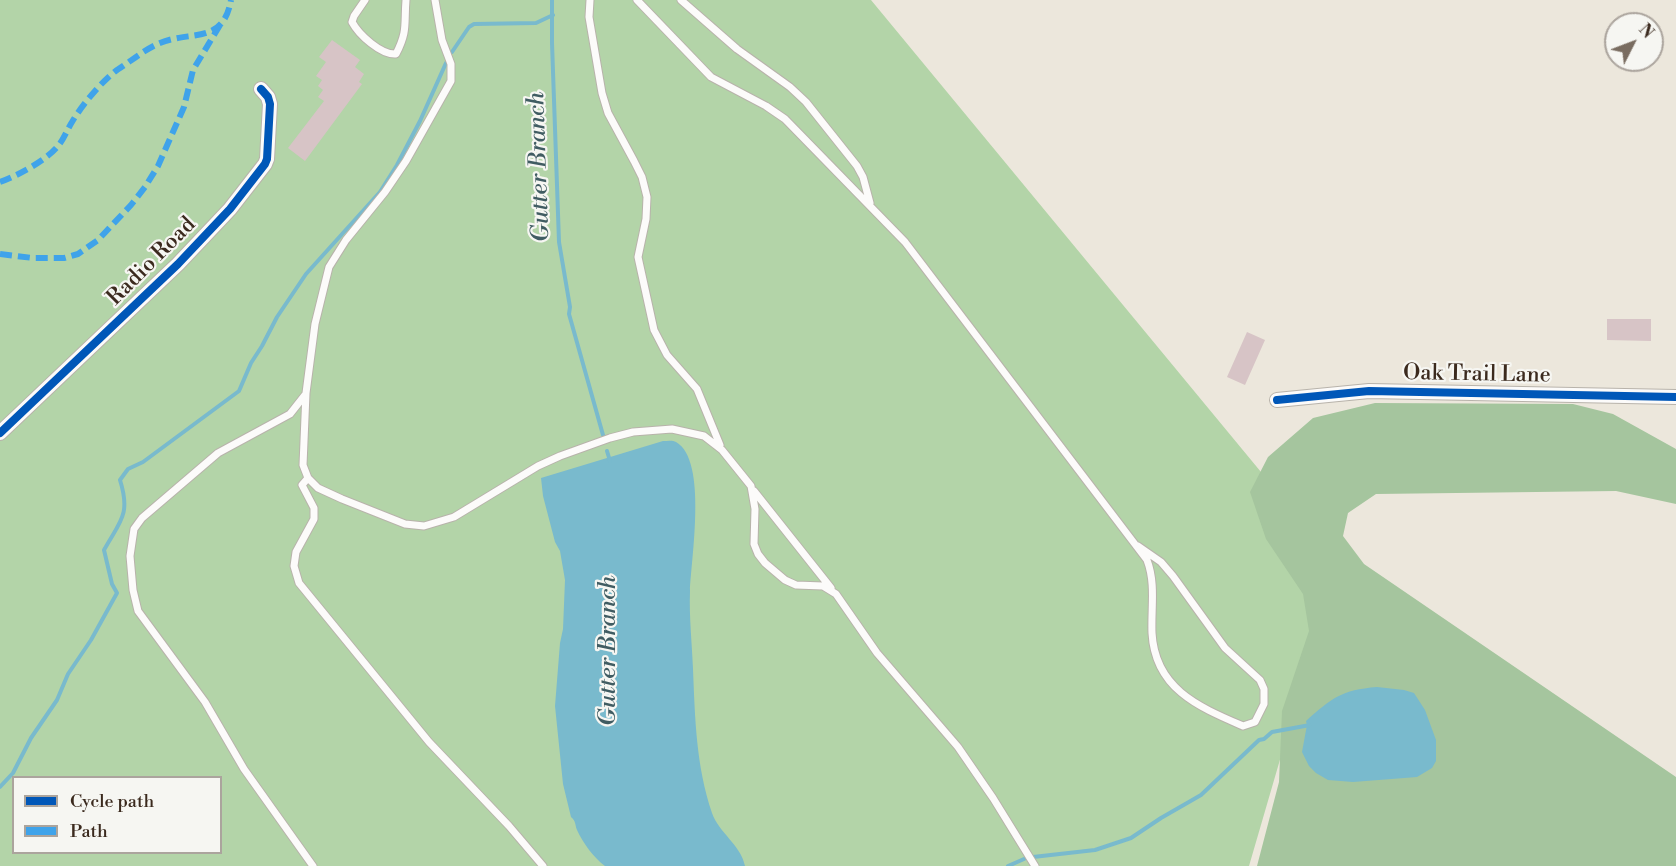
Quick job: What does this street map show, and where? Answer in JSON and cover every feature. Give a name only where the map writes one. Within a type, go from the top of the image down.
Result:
[{"type":"street","name":"Radio Road","points":[[0,433],[178,264],[230,209],[265,164],[270,104],[268,97],[261,89]]},
{"type":"street","name":"Oak Trail Lane","points":[[1277,400],[1369,391],[1676,397]]},
{"type":"lane","points":[[365,0],[352,22],[361,34],[384,51],[393,54],[396,54],[404,39],[406,0]]},
{"type":"lane","points":[[435,0],[442,40],[451,64],[451,81],[386,192],[341,247],[329,267],[315,324],[306,393],[303,465],[308,478],[318,488],[342,499],[405,524],[424,525],[454,517],[560,456],[633,432],[672,429],[690,432],[704,436],[723,450]]},
{"type":"lane","points":[[590,0],[589,17],[602,93],[608,113],[642,177],[647,197],[646,219],[638,257],[654,330],[666,355],[697,389],[723,450],[833,590],[877,653],[957,747],[993,798],[1035,866]]},
{"type":"lane","points":[[637,0],[711,77],[766,106],[785,119],[905,242],[1147,560],[1152,575],[1154,647],[1159,663],[1168,678],[1181,693],[1204,709],[1243,726],[1255,722],[1264,704],[1264,689],[1260,680],[1225,648],[1161,562],[1138,546]]},
{"type":"lane","points":[[681,0],[738,49],[790,87],[806,102],[858,166],[871,206]]},
{"type":"lane","points":[[306,393],[290,414],[218,453],[142,518],[134,529],[130,556],[133,590],[138,611],[205,702],[244,769],[313,866]]},
{"type":"lane","points":[[308,478],[302,485],[314,508],[314,519],[296,552],[294,566],[299,584],[429,742],[509,826],[543,866]]},
{"type":"lane","points":[[751,486],[755,508],[754,544],[765,563],[796,585],[823,586],[833,590]]},
{"type":"green space","points":[[0,0],[871,0],[1337,564],[1249,866],[0,866]]},
{"type":"green space","points":[[1375,403],[1573,404],[1613,414],[1676,449],[1676,504],[1616,491],[1376,494],[1348,513],[1343,536],[1364,564],[1676,777],[1676,866],[1257,866],[1279,782],[1282,711],[1309,631],[1303,594],[1266,539],[1250,492],[1268,457],[1313,418]]},
{"type":"water","points":[[663,441],[676,442],[686,452],[692,468],[695,489],[690,610],[699,760],[715,820],[739,852],[745,866],[605,866],[593,855],[579,835],[571,817],[563,784],[555,706],[563,629],[565,580],[560,551],[555,542],[543,496],[541,478]]},
{"type":"water","points":[[1377,687],[1414,693],[1425,710],[1436,740],[1436,761],[1432,768],[1417,777],[1353,782],[1328,780],[1316,773],[1309,766],[1302,752],[1306,721],[1338,696],[1354,690]]},
{"type":"building","points":[[332,40],[360,60],[355,67],[364,74],[359,82],[362,84],[305,161],[288,148],[324,101],[318,97],[323,90],[318,86],[322,80],[316,76],[326,62],[319,57]]},
{"type":"building","points":[[1607,319],[1651,319],[1651,341],[1607,340]]},
{"type":"building","points":[[1247,332],[1265,340],[1245,385],[1227,377]]},
{"type":"waterway","name":"Gutter Branch","points":[[552,0],[559,242],[570,307],[569,314],[603,435]]},
{"type":"waterway","points":[[452,52],[469,27],[474,24],[536,23],[553,15]]},
{"type":"waterway","points":[[0,787],[13,773],[31,738],[57,700],[68,674],[91,640],[117,593],[112,584],[104,550],[124,510],[120,480],[128,469],[143,462],[239,391],[251,363],[277,317],[306,274],[380,192],[420,121],[446,63]]},
{"type":"waterway","name":"Gutter Branch","points":[[607,451],[610,461]]},
{"type":"waterway","points":[[1033,857],[1095,850],[1131,838],[1201,795],[1259,740],[1272,732],[1310,725]]},
{"type":"waterway","points":[[1008,866],[1024,859]]},
{"type":"marked path","points":[[0,182],[47,157],[60,143],[86,101],[117,70],[160,43],[213,30],[221,24],[231,0]]},
{"type":"marked path","points":[[0,254],[33,258],[64,258],[78,254],[98,240],[131,205],[158,166],[184,107],[193,70],[220,25]]},
{"type":"cycle path","points":[[0,433],[178,264],[230,209],[265,164],[270,104],[268,97],[261,89]]},
{"type":"cycle path","points":[[1277,400],[1369,391],[1676,397]]}]
